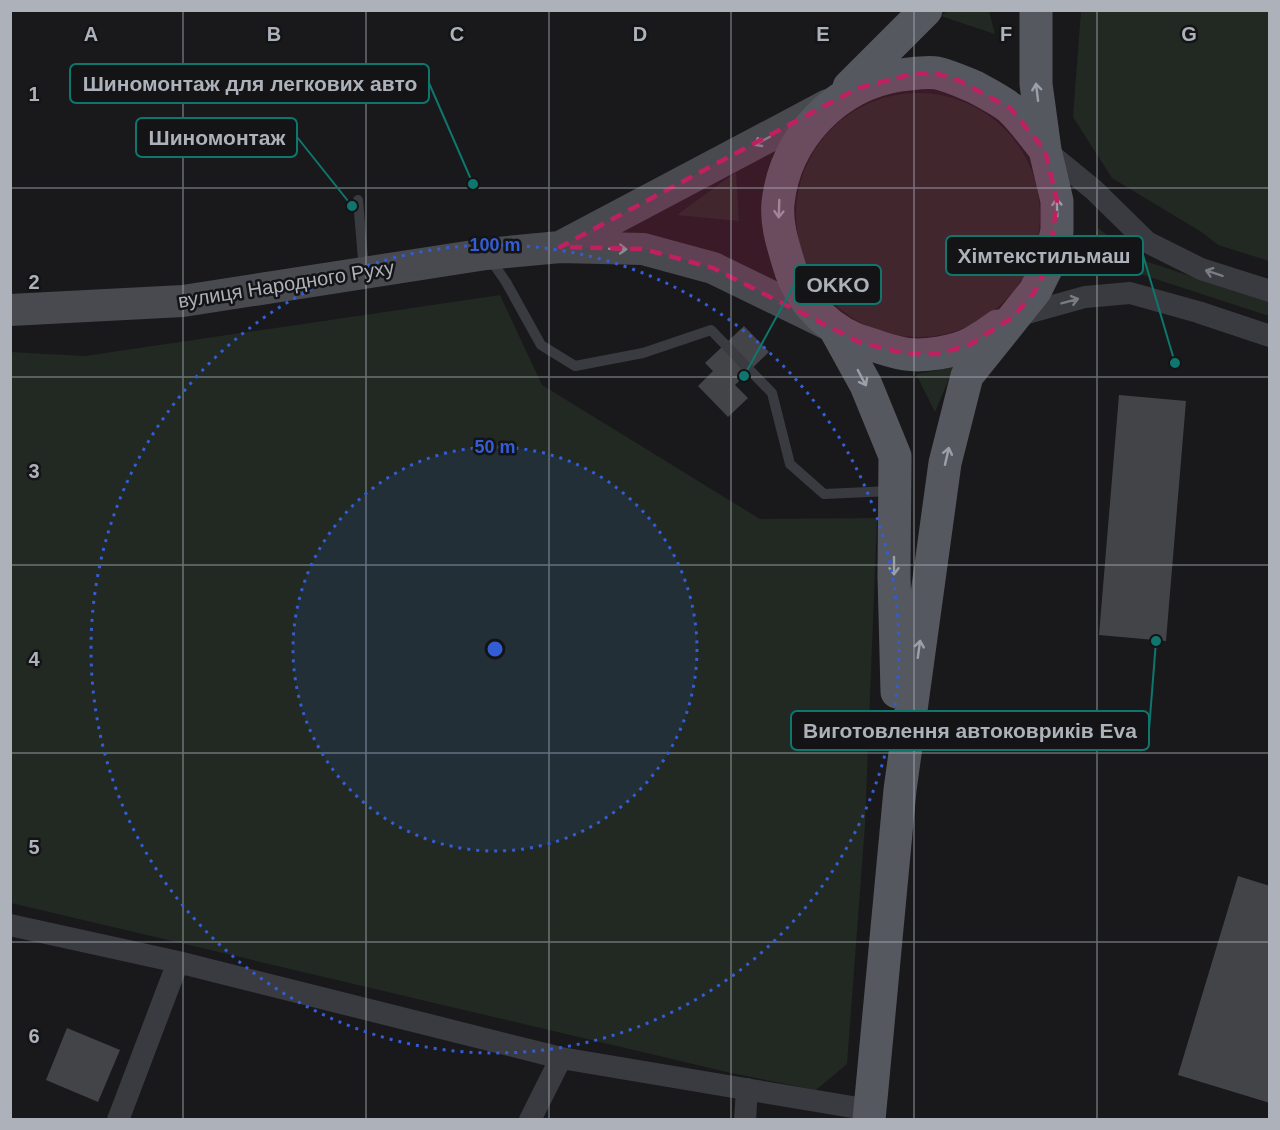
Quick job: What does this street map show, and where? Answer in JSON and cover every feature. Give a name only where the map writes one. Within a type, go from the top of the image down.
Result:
[{"type":"main road","points":[[926,10],[799,140],[784,172],[778,204],[778,229],[792,276],[806,301],[834,327],[859,342],[906,354],[938,354],[969,345],[1013,317]]},
{"type":"main road","points":[[869,1115],[900,790],[945,463],[967,376],[1035,291],[1049,263],[1057,231],[1058,201],[1045,150],[1036,84],[1036,10]]},
{"type":"main road","points":[[832,104],[858,88],[885,78],[935,73],[984,92],[1010,108],[1045,150]]},
{"type":"main road","name":"вулиця Народного Руху","points":[[560,247],[832,104]]},
{"type":"main road","name":"вулиця Народного Руху","points":[[10,310],[183,301],[486,254],[560,247],[643,249],[712,268],[834,327]]},
{"type":"main road","points":[[834,327],[866,385],[895,456],[894,576],[900,790]]},
{"type":"street","points":[[1045,150],[1094,190],[1147,242],[1201,269],[1269,291]]},
{"type":"street","points":[[1013,317],[1085,297],[1130,293],[1198,312],[1269,336]]},
{"type":"street","points":[[10,925],[178,962],[561,1058],[747,1089],[869,1115]]},
{"type":"street","points":[[117,1119],[178,962]]},
{"type":"street","points":[[530,1119],[561,1058]]},
{"type":"street","points":[[745,1119],[747,1089]]},
{"type":"lane","points":[[358,200],[364,272]]},
{"type":"lane","points":[[486,254],[506,282],[541,345],[575,366],[643,352],[711,330],[772,393],[790,464],[824,494],[895,491]]},
{"type":"highlighted area","points":[[935,73],[958,80],[1010,108],[1045,150],[1057,201],[1049,263],[1035,291],[1013,317],[969,345],[938,354],[906,354],[859,342],[713,268],[643,249],[560,247],[858,88],[912,74]]},
{"type":"shaded area","points":[[947,11],[989,11],[995,34],[941,16]]},
{"type":"shaded area","points":[[1081,11],[1269,11],[1269,261],[1218,245],[1203,233],[1112,178],[1073,117]]},
{"type":"shaded area","points":[[918,93],[942,96],[965,103],[986,114],[1004,129],[1019,147],[1030,168],[1037,191],[1040,215],[1037,239],[1030,262],[1019,283],[1004,301],[986,316],[965,327],[942,334],[918,337],[894,334],[871,327],[850,316],[832,301],[817,283],[806,262],[799,239],[796,215],[799,191],[806,168],[817,147],[832,129],[850,114],[871,103],[894,96]]},
{"type":"shaded area","points":[[736,172],[739,221],[677,215]]},
{"type":"shaded area","points":[[1098,228],[1136,258],[1269,302],[1269,316],[1131,271],[1082,273]]},
{"type":"shaded area","points":[[500,295],[542,385],[760,519],[877,518],[865,825],[847,1064],[816,1090],[731,1073],[11,903],[11,352],[85,356]]},
{"type":"shaded area","points":[[954,367],[935,412],[916,374]]},
{"type":"building","points":[[744,326],[769,352],[735,385],[748,398],[728,417],[698,386],[713,371],[705,363]]},
{"type":"building","points":[[1119,395],[1186,401],[1166,641],[1099,635]]},
{"type":"building","points":[[1238,876],[1270,886],[1270,1103],[1178,1075]]},
{"type":"building","points":[[67,1028],[120,1050],[98,1102],[46,1080]]},
{"type":"place","name":"Шиномонтаж для легкових авто","points":[[473,184]]},
{"type":"place","name":"Шиномонтаж","points":[[352,206]]},
{"type":"place","name":"Хімтекстильмаш","points":[[1175,363]]},
{"type":"place","name":"OKKO","points":[[744,376]]},
{"type":"place","name":"Виготовлення автоковриків Eva","points":[[1156,641]]}]
